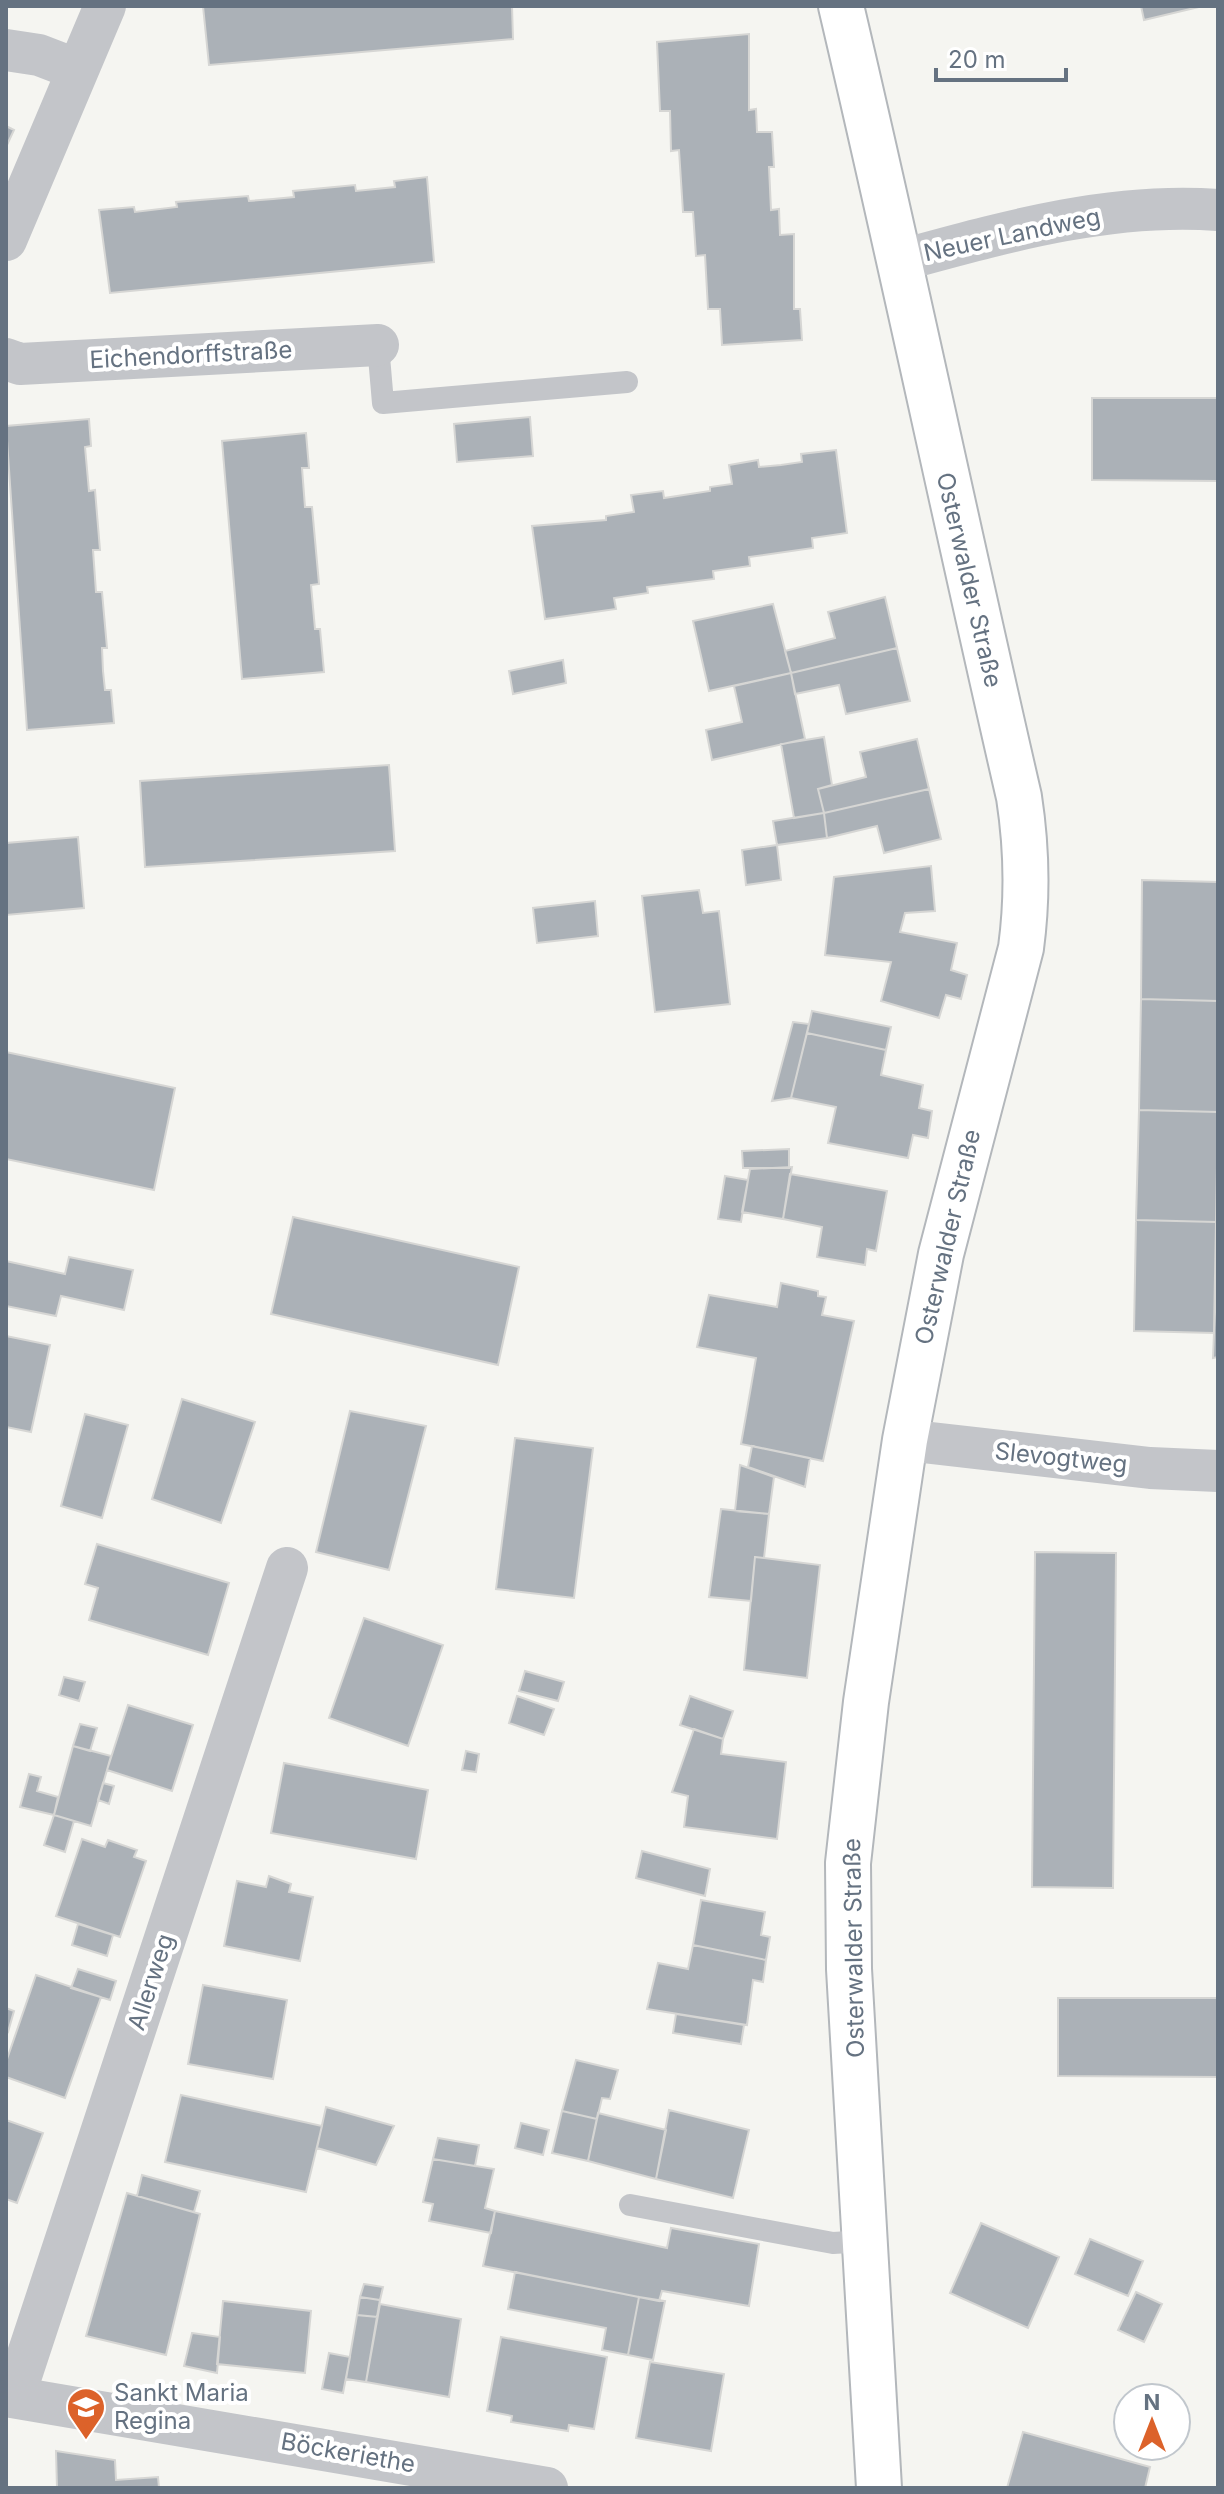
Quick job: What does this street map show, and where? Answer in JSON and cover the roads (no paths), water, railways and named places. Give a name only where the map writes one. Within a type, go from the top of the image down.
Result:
[{"type":"street","points":[[6,240],[105,6]]},
{"type":"street","name":"Osterwalder Straße","points":[[841,6],[902,260],[925,390],[1019,797],[1027,847],[1027,903],[1021,948],[941,1254],[905,1440],[866,1702],[848,1863],[849,1969],[879,2488]]},
{"type":"street","points":[[6,50],[39,55],[78,70]]},
{"type":"street","name":"Neuer Landweg","points":[[902,260],[1062,219],[1134,211],[1218,210]]},
{"type":"street","name":"Eichendorffstraße","points":[[6,359],[20,364],[378,345]]},
{"type":"street","name":"Slevogtweg","points":[[905,1440],[1150,1468],[1218,1471]]},
{"type":"street","name":"Allerweg","points":[[10,2397],[287,1568]]},
{"type":"street","name":"Böckeriethe","points":[[10,2397],[547,2488]]},
{"type":"lane","points":[[378,345],[383,403],[627,382]]},
{"type":"lane","points":[[630,2205],[833,2243],[866,2241]]},
{"type":"place","name":"Sankt Maria Regina","points":[[86,2441]]}]
